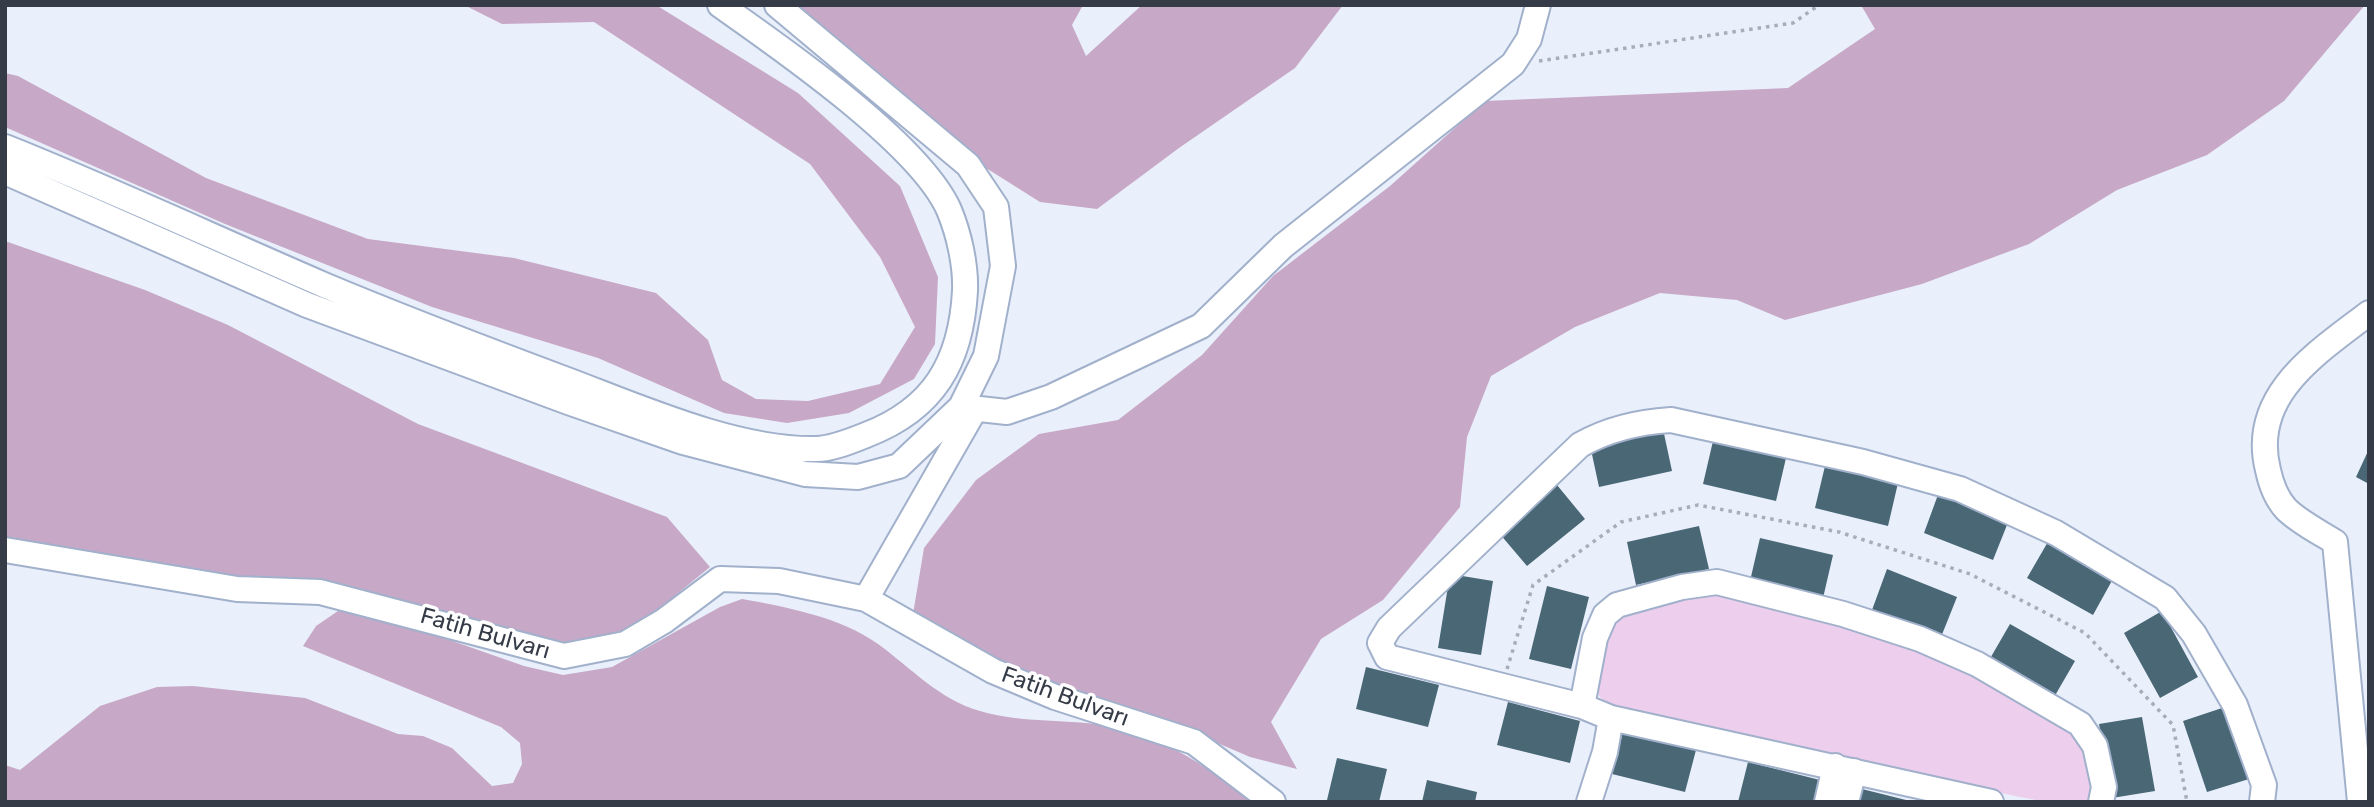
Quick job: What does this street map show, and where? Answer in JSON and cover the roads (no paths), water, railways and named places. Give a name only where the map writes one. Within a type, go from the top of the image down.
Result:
[{"type":"street","points":[[5,147],[406,319],[692,426],[767,444],[818,449],[853,440],[891,426],[921,406],[948,368],[963,325],[965,271],[948,209],[918,164],[898,146],[848,102],[720,5]]},
{"type":"street","points":[[778,5],[968,165],[996,207],[1003,266],[986,356],[968,408],[866,599]]},
{"type":"street","points":[[5,172],[393,339],[683,443],[805,474],[858,477],[899,466],[968,408],[1007,412],[1051,397],[1201,326],[1283,246],[1513,64],[1529,39],[1538,5]]},
{"type":"street","points":[[2360,802],[2335,542],[2288,511],[2281,503],[2270,478],[2263,440],[2269,411],[2293,378],[2369,313]]},
{"type":"street","points":[[1991,802],[1611,718],[1583,706],[1387,657],[1380,643],[1389,628],[1580,445],[1597,435],[1641,422],[1671,420],[1863,462],[1959,489],[2056,533],[2165,598],[2194,634],[2235,705],[2264,785],[2262,802]]},
{"type":"street","name":"Fatih Bulvarı","points":[[5,550],[237,589],[320,592],[564,656],[625,644],[664,621],[720,579],[779,581],[866,599],[993,671],[1055,698],[1194,742],[1273,802]]},
{"type":"street","points":[[1583,706],[1595,638],[1605,615],[1617,605],[1682,587],[1717,582],[1843,614],[1920,639],[1977,664],[2080,724],[2095,746],[2104,787],[2101,802]]},
{"type":"street","points":[[1589,802],[1605,752],[1611,718]]},
{"type":"street","points":[[1827,802],[1845,769]]},
{"type":"street","points":[[1845,769],[1846,802]]}]
